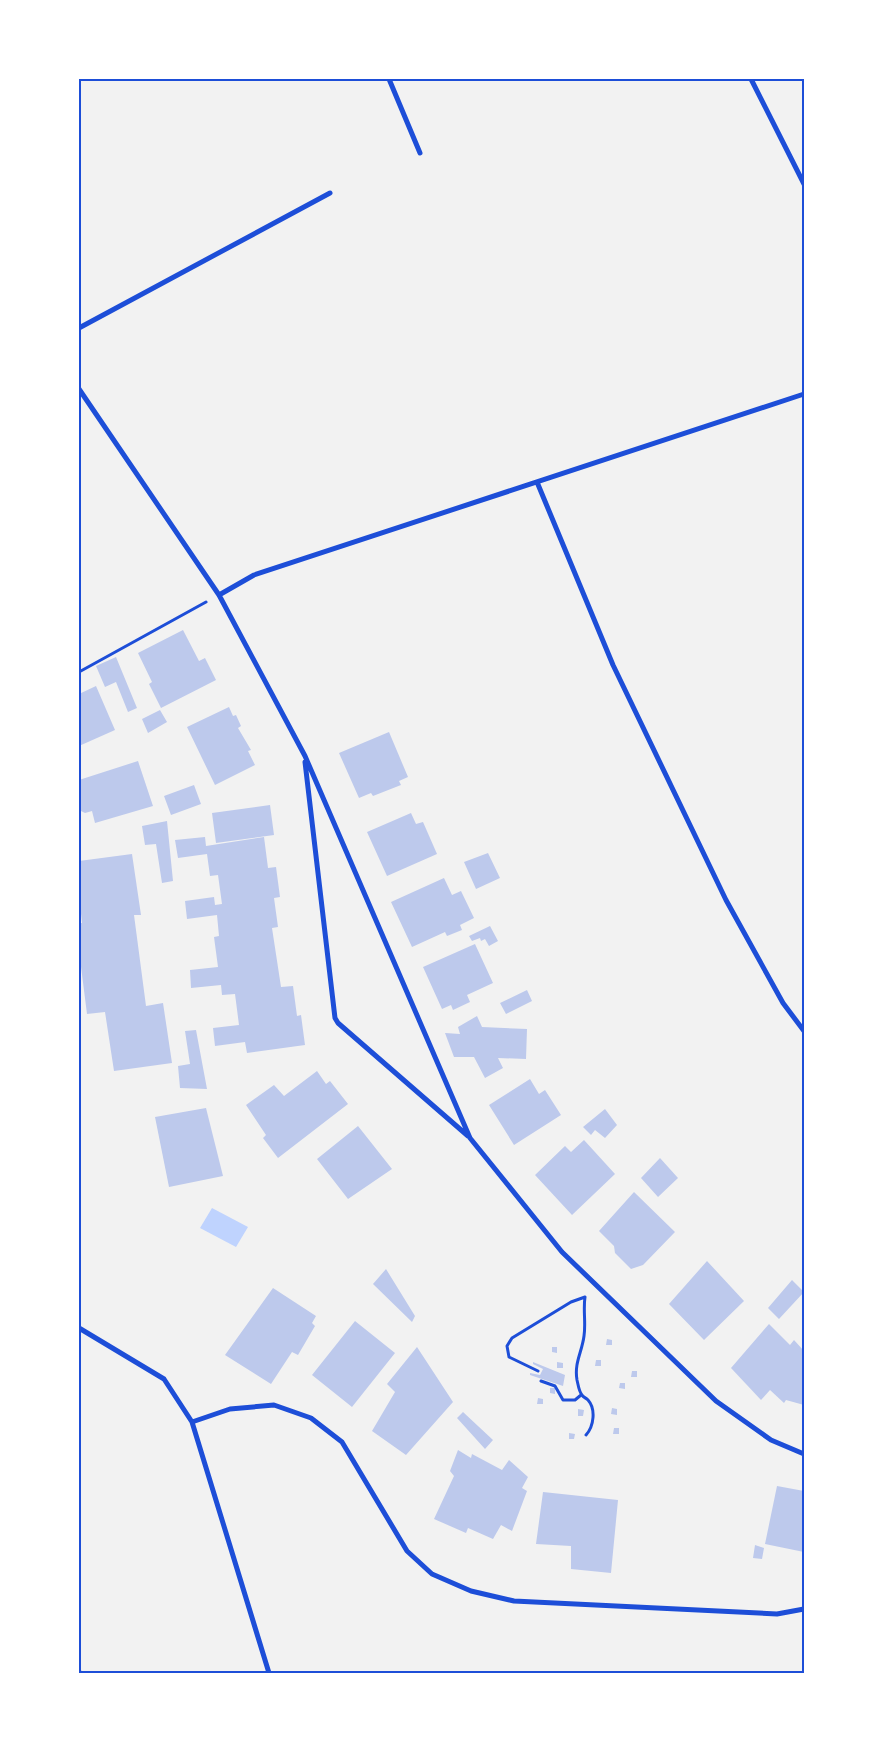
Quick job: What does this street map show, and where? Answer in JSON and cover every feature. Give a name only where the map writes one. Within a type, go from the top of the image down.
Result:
[{"type":"street","points":[[389,79],[420,153]]},
{"type":"street","points":[[751,79],[804,184]]},
{"type":"street","points":[[79,328],[330,193]]},
{"type":"street","points":[[79,389],[219,595],[305,756],[470,1138]]},
{"type":"street","points":[[219,595],[254,575],[804,394]]},
{"type":"street","points":[[537,482],[613,665],[726,900],[783,1003],[804,1031]]},
{"type":"street","points":[[305,756],[335,1018],[338,1023],[470,1138],[562,1252],[716,1401],[771,1440],[804,1454]]},
{"type":"street","points":[[79,1328],[164,1378],[192,1422],[269,1673]]},
{"type":"street","points":[[192,1422],[230,1410],[274,1405],[312,1418],[342,1442],[407,1551],[432,1574],[471,1591],[514,1601],[777,1614],[804,1610]]},
{"type":"path","points":[[79,672],[219,595]]},
{"type":"path","points":[[538,1371],[509,1357],[507,1346],[512,1338],[571,1302],[603,1291]]},
{"type":"path","points":[[585,1297],[584,1336],[576,1370],[581,1395],[589,1401],[592,1412],[591,1427],[586,1435]]},
{"type":"path","points":[[541,1381],[555,1386],[563,1400],[576,1400],[581,1395]]},
{"type":"water","points":[[212,1208],[248,1227],[236,1247],[200,1228]]},
{"type":"building","points":[[183,630],[199,661],[205,658],[216,680],[161,708],[149,684],[152,682],[138,653]]},
{"type":"building","points":[[116,657],[137,708],[128,712],[116,682],[105,687],[96,666]]},
{"type":"building","points":[[96,686],[115,730],[79,746],[79,694]]},
{"type":"building","points":[[229,707],[233,716],[236,715],[241,726],[238,728],[251,750],[248,751],[255,765],[215,785],[187,727]]},
{"type":"building","points":[[160,710],[167,722],[148,733],[142,719]]},
{"type":"building","points":[[389,732],[408,777],[399,781],[401,785],[373,796],[371,793],[359,798],[339,753]]},
{"type":"building","points":[[138,761],[153,806],[95,823],[92,811],[85,813],[79,810],[79,780]]},
{"type":"building","points":[[194,785],[201,804],[171,815],[164,796]]},
{"type":"building","points":[[270,805],[274,835],[216,843],[212,813]]},
{"type":"building","points":[[411,813],[416,824],[423,822],[437,854],[387,876],[367,832]]},
{"type":"building","points":[[167,821],[173,881],[162,883],[156,844],[145,845],[142,826]]},
{"type":"building","points":[[205,837],[206,846],[264,837],[268,868],[276,867],[280,897],[274,898],[278,927],[272,928],[281,987],[293,986],[297,1016],[301,1015],[305,1045],[247,1053],[245,1042],[215,1046],[213,1028],[239,1025],[235,994],[222,995],[221,985],[191,988],[190,970],[218,967],[214,937],[219,936],[217,915],[187,919],[185,901],[214,897],[215,905],[222,904],[218,875],[210,876],[207,854],[178,858],[175,840]]},
{"type":"building","points":[[488,853],[500,878],[476,889],[464,862]]},
{"type":"building","points":[[132,854],[141,915],[134,915],[146,1006],[163,1003],[172,1063],[114,1071],[105,1012],[87,1014],[79,951],[79,923],[82,923],[79,895],[79,861]]},
{"type":"building","points":[[444,878],[452,895],[461,891],[474,918],[460,925],[462,930],[447,936],[445,932],[412,947],[391,902]]},
{"type":"building","points":[[490,926],[498,941],[489,946],[485,939],[481,941],[480,938],[472,941],[469,936]]},
{"type":"building","points":[[475,944],[493,983],[467,995],[470,1002],[453,1010],[451,1005],[442,1009],[423,967]]},
{"type":"building","points":[[527,990],[532,1001],[506,1014],[500,1003]]},
{"type":"building","points":[[477,1016],[482,1027],[527,1029],[526,1059],[498,1058],[503,1068],[485,1078],[474,1057],[454,1057],[445,1033],[460,1034],[458,1027]]},
{"type":"building","points":[[196,1030],[207,1089],[180,1088],[178,1066],[190,1064],[185,1031]]},
{"type":"building","points":[[317,1071],[326,1084],[330,1081],[348,1104],[278,1158],[263,1138],[266,1135],[246,1105],[274,1085],[284,1096]]},
{"type":"building","points":[[530,1079],[539,1094],[545,1090],[561,1115],[514,1145],[489,1105]]},
{"type":"building","points":[[206,1108],[223,1176],[169,1187],[155,1117]]},
{"type":"building","points":[[605,1109],[617,1125],[605,1138],[595,1130],[591,1135],[583,1127]]},
{"type":"building","points":[[358,1126],[392,1169],[348,1199],[317,1159]]},
{"type":"building","points":[[584,1140],[615,1174],[572,1215],[535,1175],[565,1146],[571,1152]]},
{"type":"building","points":[[660,1158],[678,1178],[658,1197],[641,1178]]},
{"type":"building","points":[[634,1192],[675,1232],[643,1265],[631,1269],[615,1253],[614,1246],[599,1231]]},
{"type":"building","points":[[707,1261],[744,1301],[704,1340],[669,1304]]},
{"type":"building","points":[[386,1269],[415,1316],[412,1322],[373,1284]]},
{"type":"building","points":[[792,1280],[804,1292],[779,1319],[768,1308]]},
{"type":"building","points":[[273,1288],[316,1316],[312,1323],[315,1326],[298,1355],[292,1352],[271,1384],[225,1355]]},
{"type":"building","points":[[355,1321],[395,1353],[352,1407],[312,1375]]},
{"type":"building","points":[[769,1324],[790,1345],[794,1340],[804,1351],[804,1405],[786,1400],[784,1403],[770,1390],[761,1400],[731,1368]]},
{"type":"building","points":[[607,1339],[612,1340],[612,1345],[606,1345]]},
{"type":"building","points":[[417,1347],[453,1402],[406,1455],[372,1431],[395,1392],[387,1384]]},
{"type":"building","points":[[552,1347],[557,1347],[557,1353],[552,1352]]},
{"type":"building","points":[[596,1360],[601,1360],[601,1366],[595,1366]]},
{"type":"building","points":[[533,1362],[565,1375],[563,1386],[530,1375],[530,1373],[540,1375],[543,1369],[533,1364]]},
{"type":"building","points":[[557,1362],[563,1363],[563,1368],[557,1368]]},
{"type":"building","points":[[632,1371],[637,1371],[637,1377],[631,1377]]},
{"type":"building","points":[[620,1383],[625,1383],[625,1389],[619,1388]]},
{"type":"building","points":[[550,1388],[555,1388],[555,1394],[550,1393]]},
{"type":"building","points":[[538,1398],[543,1399],[543,1404],[537,1404]]},
{"type":"building","points":[[612,1408],[617,1409],[617,1415],[611,1414]]},
{"type":"building","points":[[578,1409],[584,1410],[583,1416],[578,1416]]},
{"type":"building","points":[[463,1412],[493,1440],[485,1449],[457,1418]]},
{"type":"building","points":[[614,1428],[619,1428],[619,1434],[613,1434]]},
{"type":"building","points":[[569,1433],[575,1434],[574,1439],[569,1439]]},
{"type":"building","points":[[458,1450],[471,1458],[472,1454],[502,1470],[509,1460],[528,1477],[522,1488],[527,1491],[512,1531],[501,1525],[493,1539],[468,1528],[466,1533],[434,1519],[454,1476],[450,1471]]},
{"type":"building","points":[[777,1486],[804,1491],[804,1552],[765,1544]]},
{"type":"building","points":[[543,1492],[618,1500],[611,1573],[571,1569],[571,1546],[536,1544]]},
{"type":"building","points":[[755,1545],[764,1548],[762,1559],[753,1558]]}]
